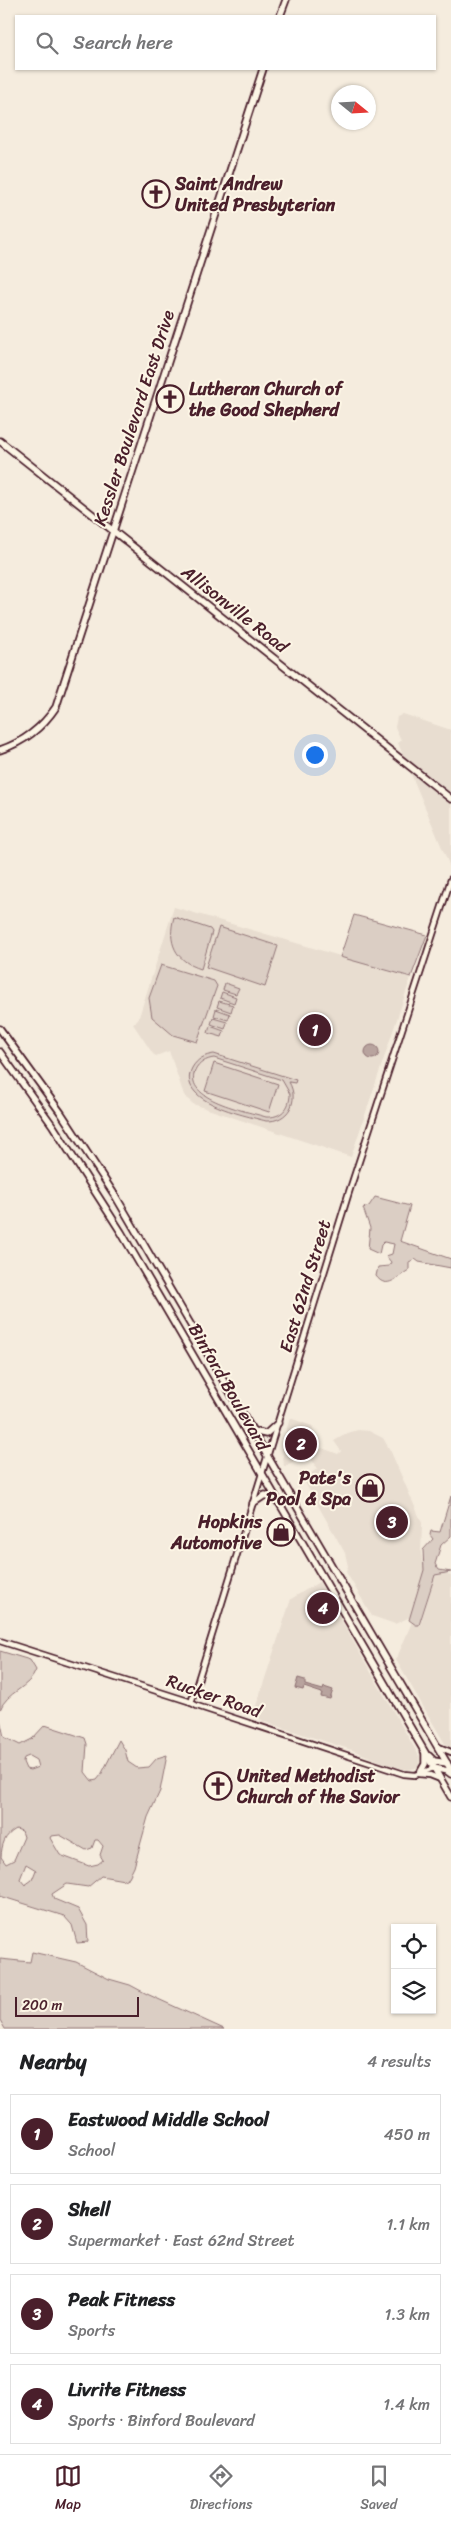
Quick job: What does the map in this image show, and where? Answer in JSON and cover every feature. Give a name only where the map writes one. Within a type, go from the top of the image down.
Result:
[{"type":"main road","points":[[280,15],[286,0]]},
{"type":"main road","name":"Kessler Boulevard East Drive","points":[[0,750],[18,743],[35,732],[56,707],[263,70]]},
{"type":"main road","name":"Allisonville Road","points":[[0,441],[451,799]]},
{"type":"main road","name":"Binford Boulevard","points":[[0,1028],[58,1109],[110,1188],[438,1747],[449,1762],[451,1770]]},
{"type":"main road","name":"Binford Boulevard","points":[[0,1052],[53,1126],[104,1204],[451,1797]]},
{"type":"main road","points":[[253,1431],[266,1434],[278,1423]]},
{"type":"main road","points":[[253,1503],[265,1495],[281,1505]]},
{"type":"main road","points":[[424,1752],[434,1760],[449,1762]]},
{"type":"main road","points":[[420,1773],[425,1764],[424,1752]]},
{"type":"main road","points":[[434,1768],[451,1774]]},
{"type":"street","name":"East 62nd Street","points":[[192,1703],[349,1192],[451,880]]},
{"type":"street","name":"Rucker Road","points":[[0,1641],[400,1773],[420,1773],[440,1779]]},
{"type":"street","points":[[438,1747],[451,1752]]},
{"type":"street","name":"Rucker Road","points":[[420,1773],[434,1768]]},
{"type":"shaded area","points":[[403,714],[451,730],[451,869],[398,743],[401,740],[395,727],[397,717]]},
{"type":"shaded area","points":[[174,907],[411,977],[351,1157],[193,1104],[184,1095],[169,1051],[156,1056],[153,1054],[133,1024],[138,1020]]},
{"type":"shaded area","points":[[354,915],[427,935],[411,977],[340,957]]},
{"type":"shaded area","points":[[174,917],[210,929],[212,932],[201,969],[185,961],[175,949],[172,935]]},
{"type":"shaded area","points":[[219,927],[278,946],[265,987],[206,967]]},
{"type":"shaded area","points":[[161,965],[214,981],[217,986],[197,1042],[173,1035],[152,1017],[149,998]]},
{"type":"shaded area","points":[[225,983],[239,988],[236,994],[223,990]]},
{"type":"shaded area","points":[[222,992],[236,997],[234,1003],[220,998]]},
{"type":"shaded area","points":[[219,1001],[233,1005],[231,1012],[217,1007]]},
{"type":"shaded area","points":[[216,1009],[230,1014],[228,1020],[214,1016]]},
{"type":"shaded area","points":[[213,1018],[227,1022],[225,1029],[211,1024]]},
{"type":"shaded area","points":[[210,1026],[224,1031],[222,1037],[208,1033]]},
{"type":"shaded area","points":[[372,1045],[377,1047],[379,1052],[377,1057],[372,1059],[367,1057],[365,1052],[367,1047]]},
{"type":"shaded area","points":[[214,1054],[296,1080],[295,1083],[289,1082],[293,1096],[290,1109],[280,1118],[266,1121],[228,1111],[202,1098],[193,1090],[189,1080],[192,1068],[204,1056]],"holes":[[[214,1058],[282,1080],[290,1094],[290,1099],[284,1111],[271,1117],[219,1103],[198,1090],[194,1081],[195,1071],[199,1066],[206,1060]]]},
{"type":"shaded area","points":[[214,1063],[278,1084],[269,1112],[205,1091]]},
{"type":"shaded area","points":[[375,1197],[410,1206],[400,1241],[451,1259],[451,1268],[419,1262],[415,1259],[409,1262],[409,1270],[392,1281],[384,1282],[380,1280],[376,1276],[378,1267],[389,1266],[391,1262],[386,1256],[392,1254],[394,1244],[384,1242],[381,1245],[379,1254],[368,1249],[370,1228],[363,1208],[369,1206]]},
{"type":"shaded area","points":[[290,1418],[312,1426],[315,1436],[310,1451],[284,1467],[282,1445]]},
{"type":"shaded area","points":[[358,1430],[369,1431],[383,1438],[422,1523],[421,1554],[426,1572],[412,1616],[395,1624],[372,1616],[346,1572],[348,1566],[345,1553],[303,1479],[317,1469],[310,1456],[322,1448],[338,1454],[341,1451],[334,1441]]},
{"type":"shaded area","points":[[451,1496],[451,1536],[441,1545],[435,1564],[439,1570],[451,1572],[435,1575],[419,1625],[416,1625],[409,1620],[424,1570],[423,1550],[433,1539],[430,1535],[431,1531],[440,1532]]},
{"type":"shaded area","points":[[444,1573],[451,1575],[451,1754],[396,1660],[412,1622],[420,1625],[435,1575]]},
{"type":"shaded area","points":[[319,1582],[419,1756],[419,1767],[408,1770],[391,1766],[355,1751],[265,1722],[253,1715],[291,1599]]},
{"type":"shaded area","points":[[0,1651],[30,1660],[36,1670],[29,1681],[7,1699],[0,1710]]},
{"type":"shaded area","points":[[298,1678],[305,1680],[305,1685],[323,1690],[324,1687],[333,1690],[330,1699],[321,1697],[322,1693],[304,1687],[303,1690],[295,1688]]},
{"type":"shaded area","points":[[0,1719],[4,1737],[20,1745],[32,1739],[45,1725],[85,1738],[87,1744],[85,1772],[92,1781],[97,1780],[101,1775],[119,1740],[125,1750],[128,1762],[137,1768],[149,1767],[157,1758],[167,1755],[160,1791],[148,1817],[134,1867],[129,1877],[124,1880],[101,1876],[88,1887],[67,1884],[52,1894],[54,1899],[78,1909],[87,1925],[88,1942],[77,1943],[72,1925],[64,1916],[0,1896]],"holes":[[[29,1756],[36,1760],[38,1767],[30,1770],[26,1769],[23,1762],[24,1758]],[[16,1829],[22,1831],[24,1837],[14,1860],[6,1864],[1,1857],[2,1848],[4,1841]],[[60,1835],[86,1850],[92,1848],[95,1840],[98,1840],[103,1846],[100,1855],[103,1860],[98,1864],[89,1866],[60,1855],[50,1838],[51,1836]],[[26,1864],[36,1870],[32,1880],[25,1885],[20,1879]]]},
{"type":"shaded area","points":[[32,1952],[76,1962],[109,1979],[130,1985],[224,2029],[5,2029],[0,2020],[0,1959],[30,1962]]},
{"type":"place","name":"Saint Andrew United Presbyterian","points":[[156,194]]},
{"type":"place","name":"Lutheran Church of the Good Shepherd","points":[[170,399]]},
{"type":"place","name":"Eastwood Middle School","points":[[315,1030]]},
{"type":"place","name":"Shell","points":[[301,1444]]},
{"type":"place","name":"Pate's Pool & Spa","points":[[370,1488]]},
{"type":"place","name":"Peak Fitness","points":[[392,1522]]},
{"type":"place","name":"Hopkins Automotive","points":[[281,1532]]},
{"type":"place","name":"Livrite Fitness","points":[[323,1608]]},
{"type":"place","name":"United Methodist Church of the Savior","points":[[218,1786]]}]
